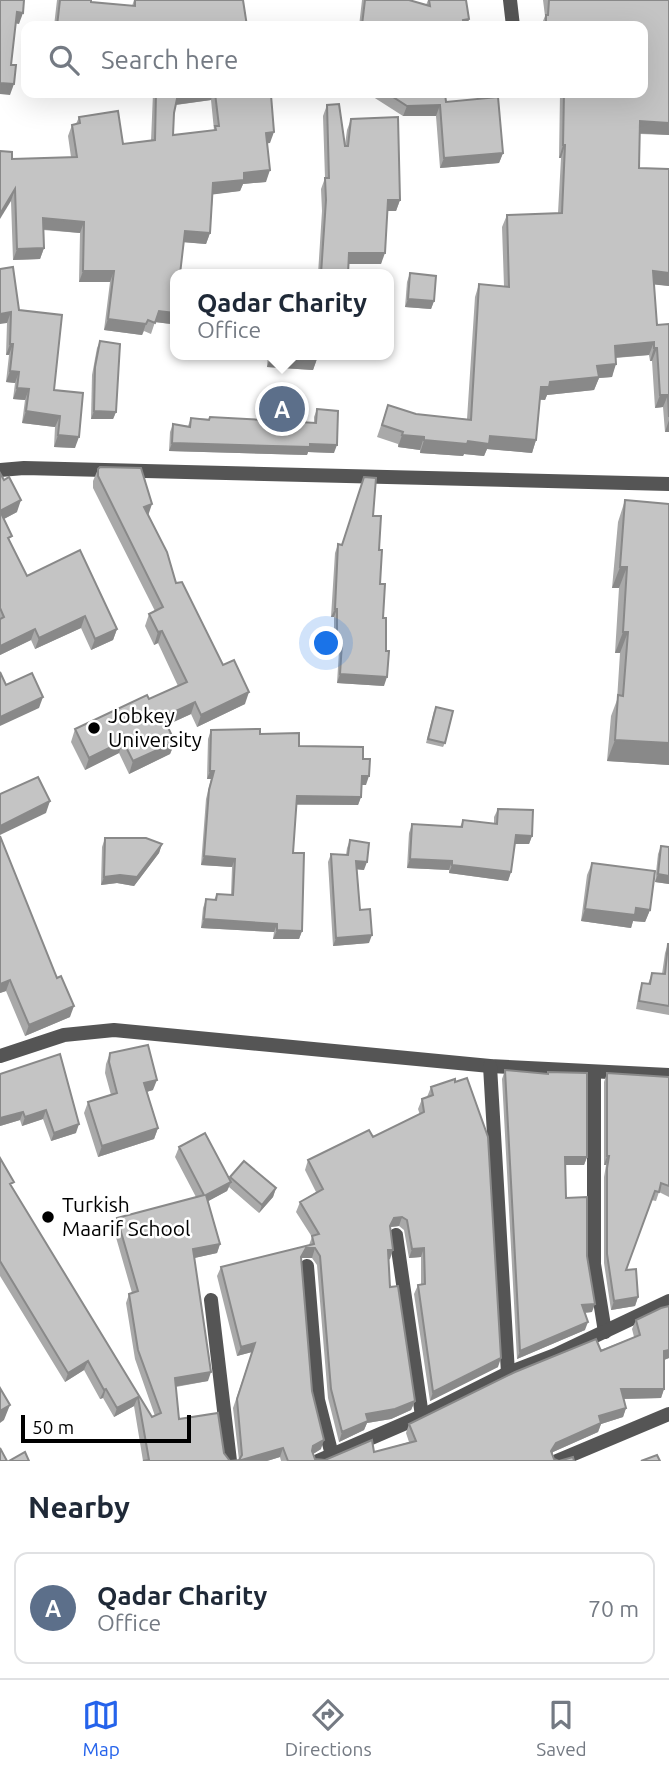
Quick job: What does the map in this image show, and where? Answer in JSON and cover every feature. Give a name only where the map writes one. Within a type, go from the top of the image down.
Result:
[{"type":"street","points":[[510,0],[512,21]]},
{"type":"street","points":[[0,470],[24,468],[669,484]]},
{"type":"street","points":[[0,1056],[64,1035],[114,1030],[490,1066],[669,1075]]},
{"type":"street","points":[[490,1066],[508,1373]]},
{"type":"street","points":[[594,1072],[594,1264],[605,1332]]},
{"type":"street","points":[[396,1235],[422,1416]]},
{"type":"street","points":[[307,1266],[318,1400],[332,1455]]},
{"type":"street","points":[[211,1300],[230,1461]]},
{"type":"street","points":[[318,1461],[332,1455],[349,1454],[508,1373],[605,1332],[669,1301]]},
{"type":"street","points":[[557,1461],[669,1414]]},
{"type":"building","points":[[0,0],[24,0],[23,13],[17,12],[11,65],[16,65],[14,84],[0,83]]},
{"type":"building","points":[[60,0],[91,0],[135,6],[135,0],[243,0],[246,21],[58,21]]},
{"type":"building","points":[[365,0],[409,0],[430,6],[429,0],[466,0],[469,19],[463,21],[362,21]]},
{"type":"building","points":[[549,0],[669,0],[669,123],[640,121],[639,168],[669,169],[669,273],[653,271],[657,325],[669,324],[669,417],[668,395],[660,395],[657,348],[654,348],[654,342],[615,346],[616,364],[597,366],[599,377],[550,382],[549,387],[541,387],[536,440],[490,436],[489,444],[468,441],[467,444],[402,435],[403,432],[382,425],[388,405],[416,414],[471,420],[479,284],[509,287],[507,215],[562,213],[564,98],[648,98],[648,21],[546,21]]},
{"type":"building","points":[[156,98],[177,98],[173,135],[216,130],[215,126],[219,126],[216,98],[271,98],[274,132],[266,133],[270,170],[244,173],[244,180],[213,183],[210,233],[185,231],[181,269],[170,269],[170,312],[159,311],[155,323],[148,320],[146,324],[108,319],[114,271],[83,271],[84,222],[43,218],[44,248],[17,249],[15,189],[0,214],[0,151],[12,152],[12,159],[77,157],[72,125],[80,123],[79,117],[118,111],[123,144],[155,140]]},
{"type":"building","points":[[395,98],[446,98],[446,102],[498,98],[503,153],[444,158],[440,105],[407,106]]},
{"type":"building","points":[[339,104],[345,146],[348,146],[351,119],[398,117],[400,200],[388,200],[385,253],[349,253],[348,269],[321,269],[325,178],[329,178],[327,105]]},
{"type":"building","points":[[13,267],[19,310],[62,315],[54,390],[83,393],[79,437],[58,435],[60,416],[26,411],[29,389],[17,388],[19,372],[10,371],[13,344],[10,344],[11,312],[0,314],[0,269]]},
{"type":"building","points":[[410,273],[436,276],[434,301],[408,299]]},
{"type":"building","points":[[100,341],[120,344],[116,412],[94,411],[95,367]]},
{"type":"building","points":[[317,409],[338,411],[337,445],[310,444],[310,447],[172,443],[173,424],[190,427],[191,418],[316,423]]},
{"type":"building","points":[[100,467],[141,468],[152,504],[144,507],[167,552],[176,583],[182,582],[223,665],[234,660],[249,692],[201,715],[195,702],[163,717],[175,742],[133,761],[123,741],[89,758],[75,729],[147,695],[149,699],[187,682],[162,631],[158,632],[149,614],[163,607],[98,476]]},
{"type":"building","points":[[0,473],[4,480],[9,477],[21,500],[0,511]]},
{"type":"building","points":[[364,477],[376,478],[373,516],[381,516],[380,584],[385,584],[383,618],[386,618],[386,651],[389,651],[387,677],[340,674],[342,643],[337,643],[335,609],[338,544],[342,545]]},
{"type":"building","points":[[625,500],[669,504],[669,743],[615,740],[618,695],[623,696],[628,632],[623,632],[627,567],[620,567]]},
{"type":"building","points":[[0,511],[12,536],[8,538],[27,576],[80,550],[117,629],[95,639],[85,616],[39,638],[35,629],[0,646],[0,619],[4,617],[0,608]]},
{"type":"building","points":[[0,672],[6,685],[32,673],[43,697],[0,717]]},
{"type":"building","points":[[436,707],[453,711],[445,743],[428,739]]},
{"type":"building","points":[[260,729],[260,734],[299,733],[299,746],[363,747],[363,759],[370,759],[369,776],[362,776],[361,797],[297,796],[293,853],[304,853],[302,931],[277,930],[277,924],[204,919],[206,899],[216,900],[217,894],[233,895],[235,859],[204,856],[209,790],[214,771],[210,771],[211,730]]},
{"type":"building","points":[[38,777],[50,801],[0,826],[0,794]]},
{"type":"building","points":[[498,809],[533,810],[532,836],[516,835],[511,872],[452,865],[452,861],[410,859],[412,824],[462,827],[463,820],[497,824]]},
{"type":"building","points":[[0,836],[57,978],[61,976],[74,1006],[29,1025],[10,980],[0,984]]},
{"type":"building","points":[[105,838],[146,838],[162,844],[137,877],[104,877]]},
{"type":"building","points":[[350,840],[369,843],[367,862],[356,861],[360,910],[370,909],[372,935],[336,938],[331,854],[348,855]]},
{"type":"building","points":[[661,846],[669,847],[669,876],[658,874]]},
{"type":"building","points":[[592,863],[655,871],[650,910],[636,908],[635,915],[585,909]]},
{"type":"building","points":[[668,944],[669,1006],[639,1001],[642,983],[650,984],[652,973],[665,974]]},
{"type":"building","points":[[148,1045],[157,1080],[144,1083],[158,1128],[102,1146],[88,1102],[117,1093],[109,1062],[110,1053]]},
{"type":"building","points":[[60,1054],[79,1124],[54,1133],[46,1110],[25,1117],[23,1112],[0,1118],[0,1074]]},
{"type":"building","points":[[505,1070],[548,1074],[587,1073],[587,1157],[565,1157],[566,1198],[587,1197],[587,1256],[595,1304],[582,1305],[588,1322],[520,1351]]},
{"type":"building","points":[[607,1073],[669,1077],[669,1186],[661,1183],[659,1192],[655,1191],[626,1270],[636,1269],[638,1297],[614,1301],[607,1254]]},
{"type":"building","points":[[467,1078],[488,1137],[501,1358],[433,1392],[418,1285],[425,1284],[424,1248],[412,1249],[407,1220],[402,1217],[394,1218],[390,1226],[393,1250],[388,1250],[390,1287],[398,1286],[415,1401],[395,1409],[366,1414],[368,1421],[342,1432],[331,1389],[320,1256],[315,1248],[306,1248],[301,1257],[312,1391],[324,1440],[313,1446],[315,1459],[325,1460],[372,1440],[374,1452],[416,1441],[409,1424],[515,1372],[596,1339],[601,1351],[640,1335],[636,1320],[669,1306],[669,1350],[664,1351],[664,1389],[621,1389],[626,1408],[599,1416],[601,1423],[556,1443],[551,1451],[554,1459],[559,1461],[288,1461],[283,1448],[238,1461],[230,1461],[239,1460],[242,1455],[237,1399],[255,1343],[241,1347],[221,1267],[314,1244],[312,1236],[319,1234],[300,1202],[323,1189],[308,1160],[369,1130],[373,1137],[424,1112],[422,1099],[433,1095],[431,1087]]},
{"type":"building","points":[[205,1133],[231,1182],[206,1195],[220,1244],[193,1249],[211,1372],[175,1378],[179,1419],[218,1413],[224,1453],[230,1461],[143,1461],[149,1460],[138,1397],[117,1408],[88,1361],[68,1373],[0,1261],[0,1158],[14,1182],[10,1184],[152,1417],[161,1413],[138,1350],[129,1294],[138,1291],[117,1218],[204,1195],[179,1147]]},
{"type":"building","points":[[244,1161],[276,1188],[262,1205],[230,1177]]},
{"type":"building","points":[[0,1388],[10,1405],[0,1411]]},
{"type":"building","points":[[0,1448],[7,1461],[0,1461]]},
{"type":"building","points":[[25,1452],[29,1461],[9,1461]]},
{"type":"building","points":[[657,1455],[660,1461],[641,1461]]},
{"type":"place","name":"Qadar Charity","points":[[282,409]]},
{"type":"place","name":"Jobkey University","points":[[94,728]]},
{"type":"place","name":"Turkish Maarif School","points":[[48,1217]]}]
